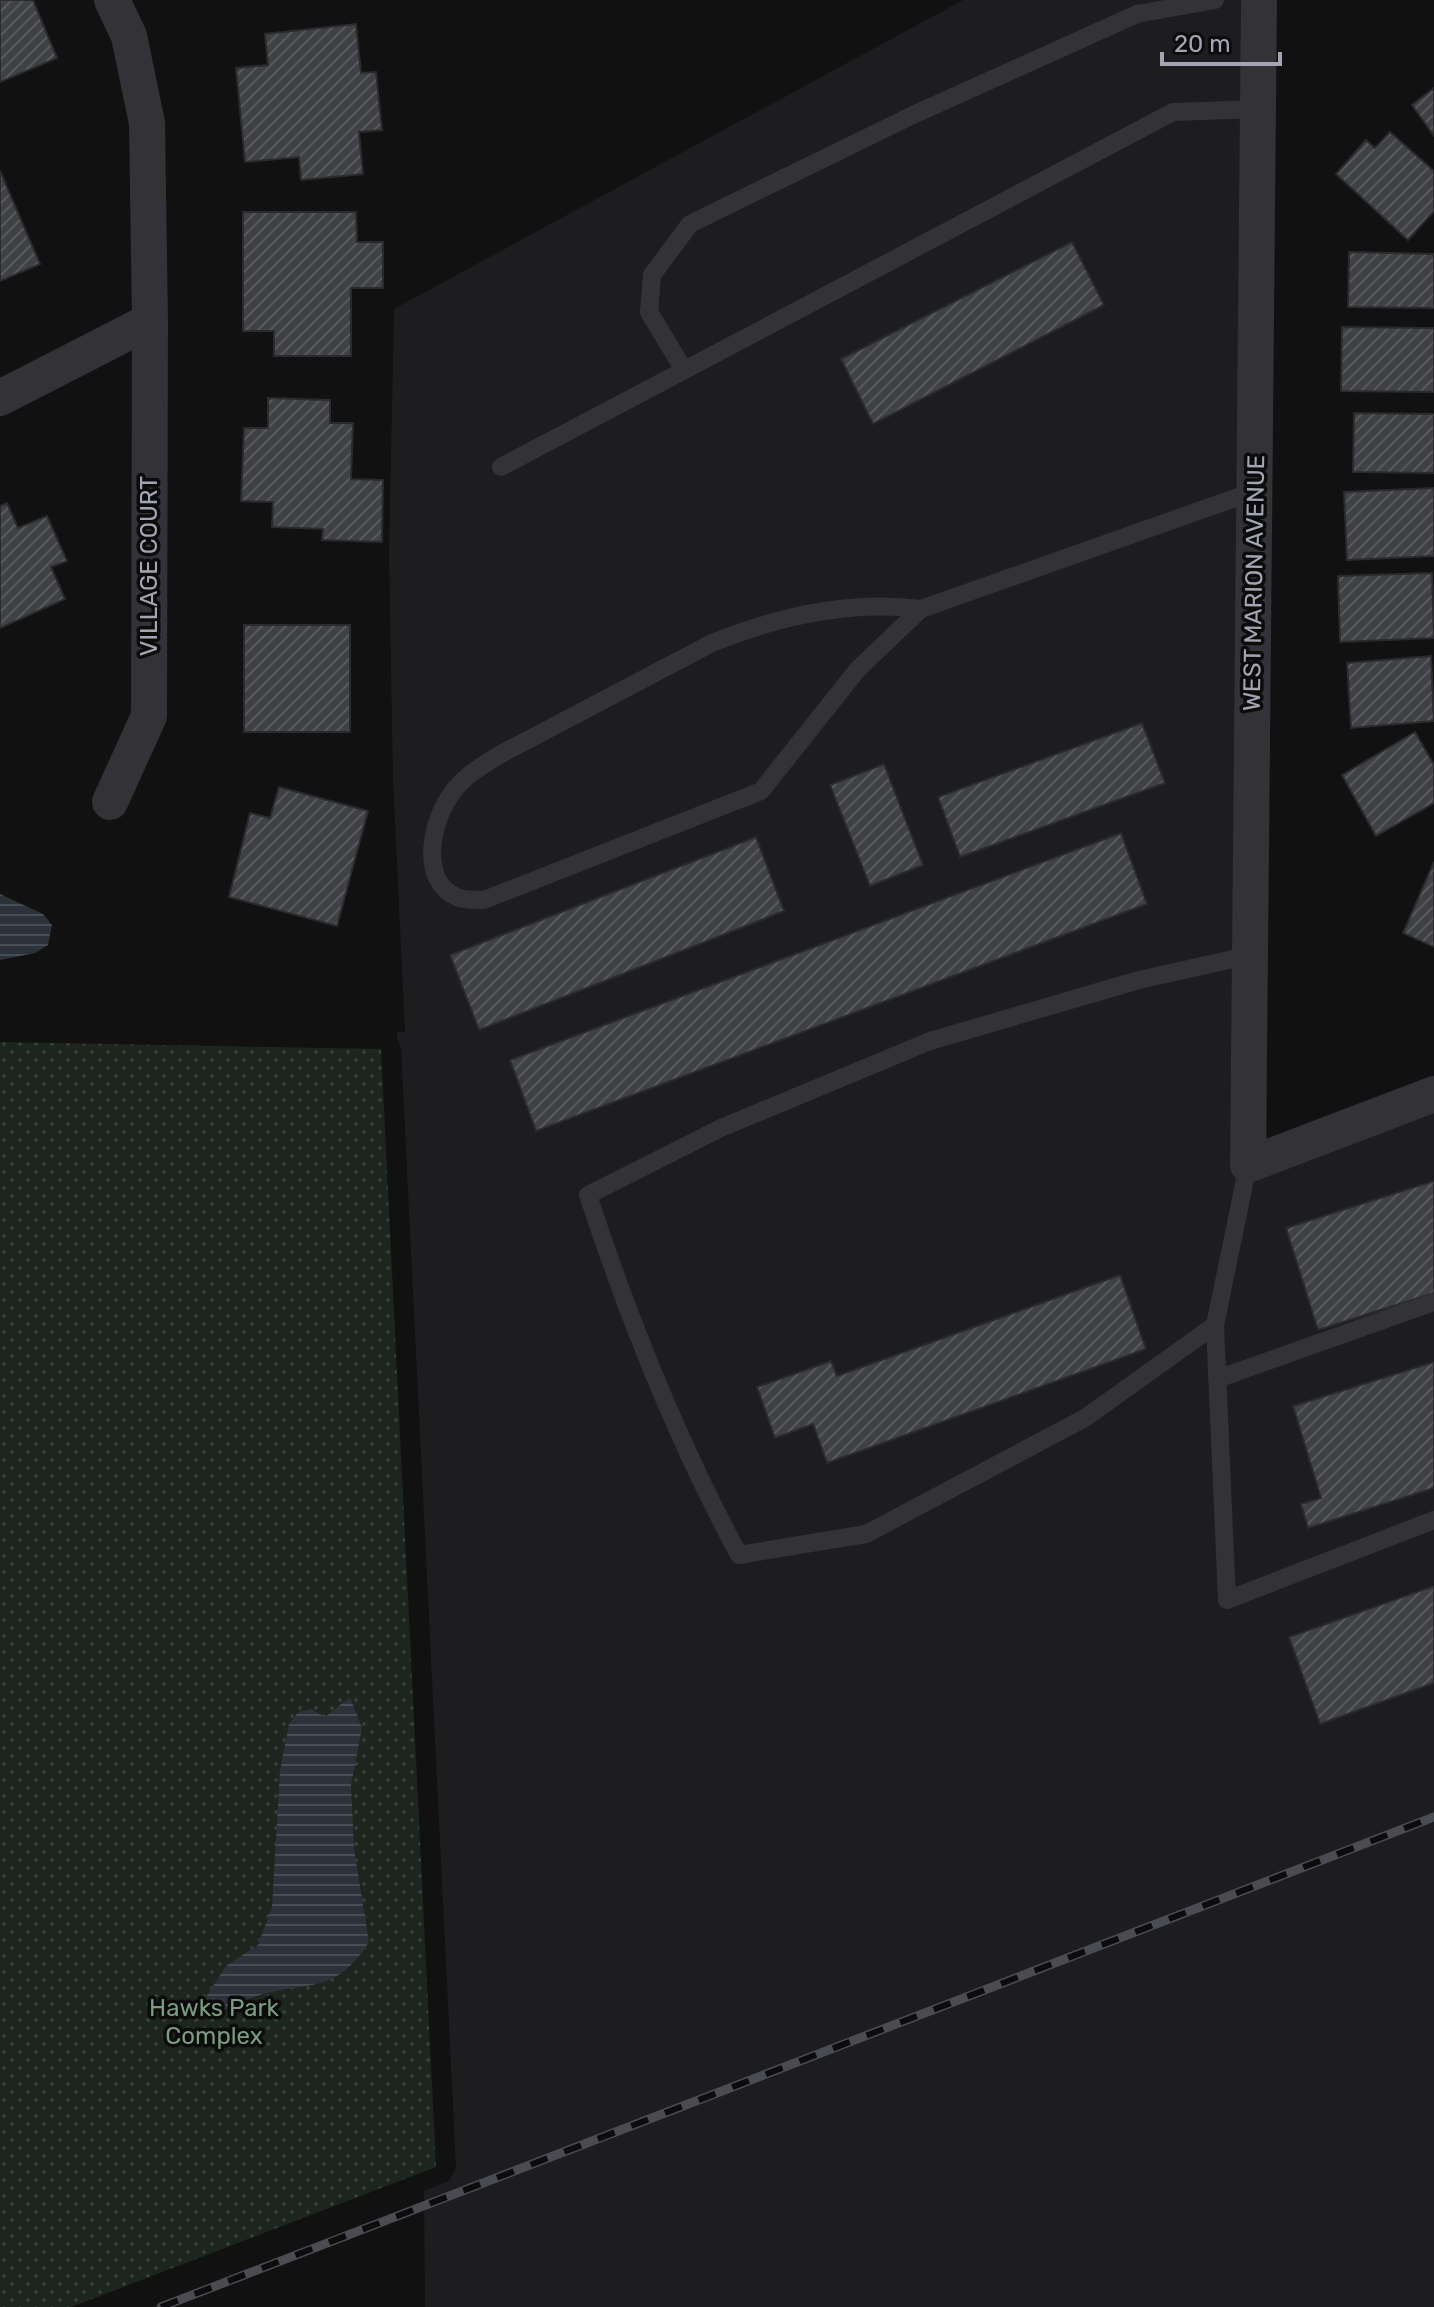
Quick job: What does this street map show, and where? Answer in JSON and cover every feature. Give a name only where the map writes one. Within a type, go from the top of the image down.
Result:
[{"type":"street","name":"VILLAGE COURT","points":[[110,802],[149,716],[150,321],[147,123],[129,36],[112,0]]},
{"type":"street","name":"WEST MARION AVENUE","points":[[1248,1165],[1259,0]]},
{"type":"street","points":[[0,398],[150,321]]},
{"type":"street","points":[[1248,1165],[1434,1094]]},
{"type":"lane","points":[[684,370],[649,312],[652,275],[690,224],[913,115],[1137,14],[1215,0]]},
{"type":"lane","points":[[501,467],[1173,112],[1260,109]]},
{"type":"lane","points":[[921,609],[878,604],[819,611],[748,628],[712,643],[501,754],[469,774],[439,815],[433,853],[442,884],[458,898],[484,900],[761,791],[858,669],[921,609],[1255,491]]},
{"type":"lane","points":[[1215,1325],[1085,1418],[866,1534],[739,1555],[702,1486],[625,1307],[588,1195],[721,1128],[930,1041],[1139,980],[1251,955]]},
{"type":"lane","points":[[1248,1165],[1215,1325],[1227,1600],[1434,1520]]},
{"type":"lane","points":[[1217,1379],[1434,1302]]},
{"type":"shaded area","points":[[963,0],[1263,0],[1255,419],[1267,1148],[1434,1081],[1434,2307],[425,2307],[424,2191],[449,2181],[456,2167],[401,1048],[397,1038],[397,1032],[405,1032],[393,780],[389,554],[394,309]]},
{"type":"shaded area","points":[[0,894],[43,914],[52,925],[48,945],[35,953],[0,960]]},
{"type":"shaded area","points":[[350,1697],[362,1728],[351,1785],[354,1849],[369,1942],[356,1960],[331,1979],[254,1997],[213,2015],[203,2011],[203,2002],[226,1966],[258,1945],[272,1907],[280,1771],[289,1724],[298,1712],[311,1709],[325,1717]]},
{"type":"green space","name":"Hawks Park Complex","points":[[0,1042],[381,1049],[436,2167],[71,2307],[0,2307]]},
{"type":"building","points":[[0,0],[33,0],[57,58],[0,82]]},
{"type":"building","points":[[356,24],[361,73],[376,72],[382,130],[359,132],[363,174],[301,180],[299,157],[245,162],[236,68],[268,65],[265,34]]},
{"type":"building","points":[[1434,88],[1434,136],[1412,105]]},
{"type":"building","points":[[1390,132],[1434,171],[1434,211],[1408,240],[1336,174],[1366,140],[1375,148]]},
{"type":"building","points":[[0,171],[40,264],[0,281]]},
{"type":"building","points":[[243,212],[356,212],[357,242],[383,242],[383,288],[351,288],[351,356],[274,356],[274,331],[243,331]]},
{"type":"building","points":[[1072,242],[1104,305],[873,424],[841,359]]},
{"type":"building","points":[[1349,252],[1434,254],[1434,308],[1348,307]]},
{"type":"building","points":[[1342,327],[1434,328],[1434,392],[1341,391]]},
{"type":"building","points":[[268,398],[330,400],[330,423],[353,423],[351,479],[383,480],[382,542],[322,540],[323,529],[272,527],[273,502],[241,501],[244,428],[268,428]]},
{"type":"building","points":[[1354,413],[1434,414],[1434,473],[1353,472]]},
{"type":"building","points":[[1434,488],[1434,556],[1347,560],[1344,492]]},
{"type":"building","points":[[7,503],[18,528],[47,516],[67,561],[51,567],[65,599],[0,628],[0,506]]},
{"type":"building","points":[[1432,573],[1434,638],[1340,642],[1338,576]]},
{"type":"building","points":[[244,625],[350,625],[350,732],[244,732]]},
{"type":"building","points":[[1431,656],[1434,721],[1351,728],[1347,663]]},
{"type":"building","points":[[1142,723],[1165,783],[960,857],[938,797]]},
{"type":"building","points":[[1415,732],[1434,765],[1434,803],[1376,836],[1342,775]]},
{"type":"building","points":[[884,764],[923,865],[870,886],[830,785]]},
{"type":"building","points":[[279,787],[368,811],[337,926],[229,897],[250,813],[270,818]]},
{"type":"building","points":[[1121,833],[1147,904],[536,1131],[510,1060]]},
{"type":"building","points":[[756,837],[784,911],[479,1030],[450,955]]},
{"type":"building","points":[[1434,862],[1434,947],[1403,933]]},
{"type":"building","points":[[1434,1181],[1434,1293],[1318,1330],[1286,1228]]},
{"type":"building","points":[[1120,1275],[1146,1349],[827,1463],[813,1424],[775,1438],[757,1387],[831,1361],[837,1376]]},
{"type":"building","points":[[1434,1362],[1434,1488],[1308,1528],[1301,1504],[1321,1498],[1293,1406]]},
{"type":"building","points":[[1434,1586],[1434,1683],[1320,1724],[1289,1637]]},
{"type":"railway","points":[[161,2307],[1434,1817]]}]
